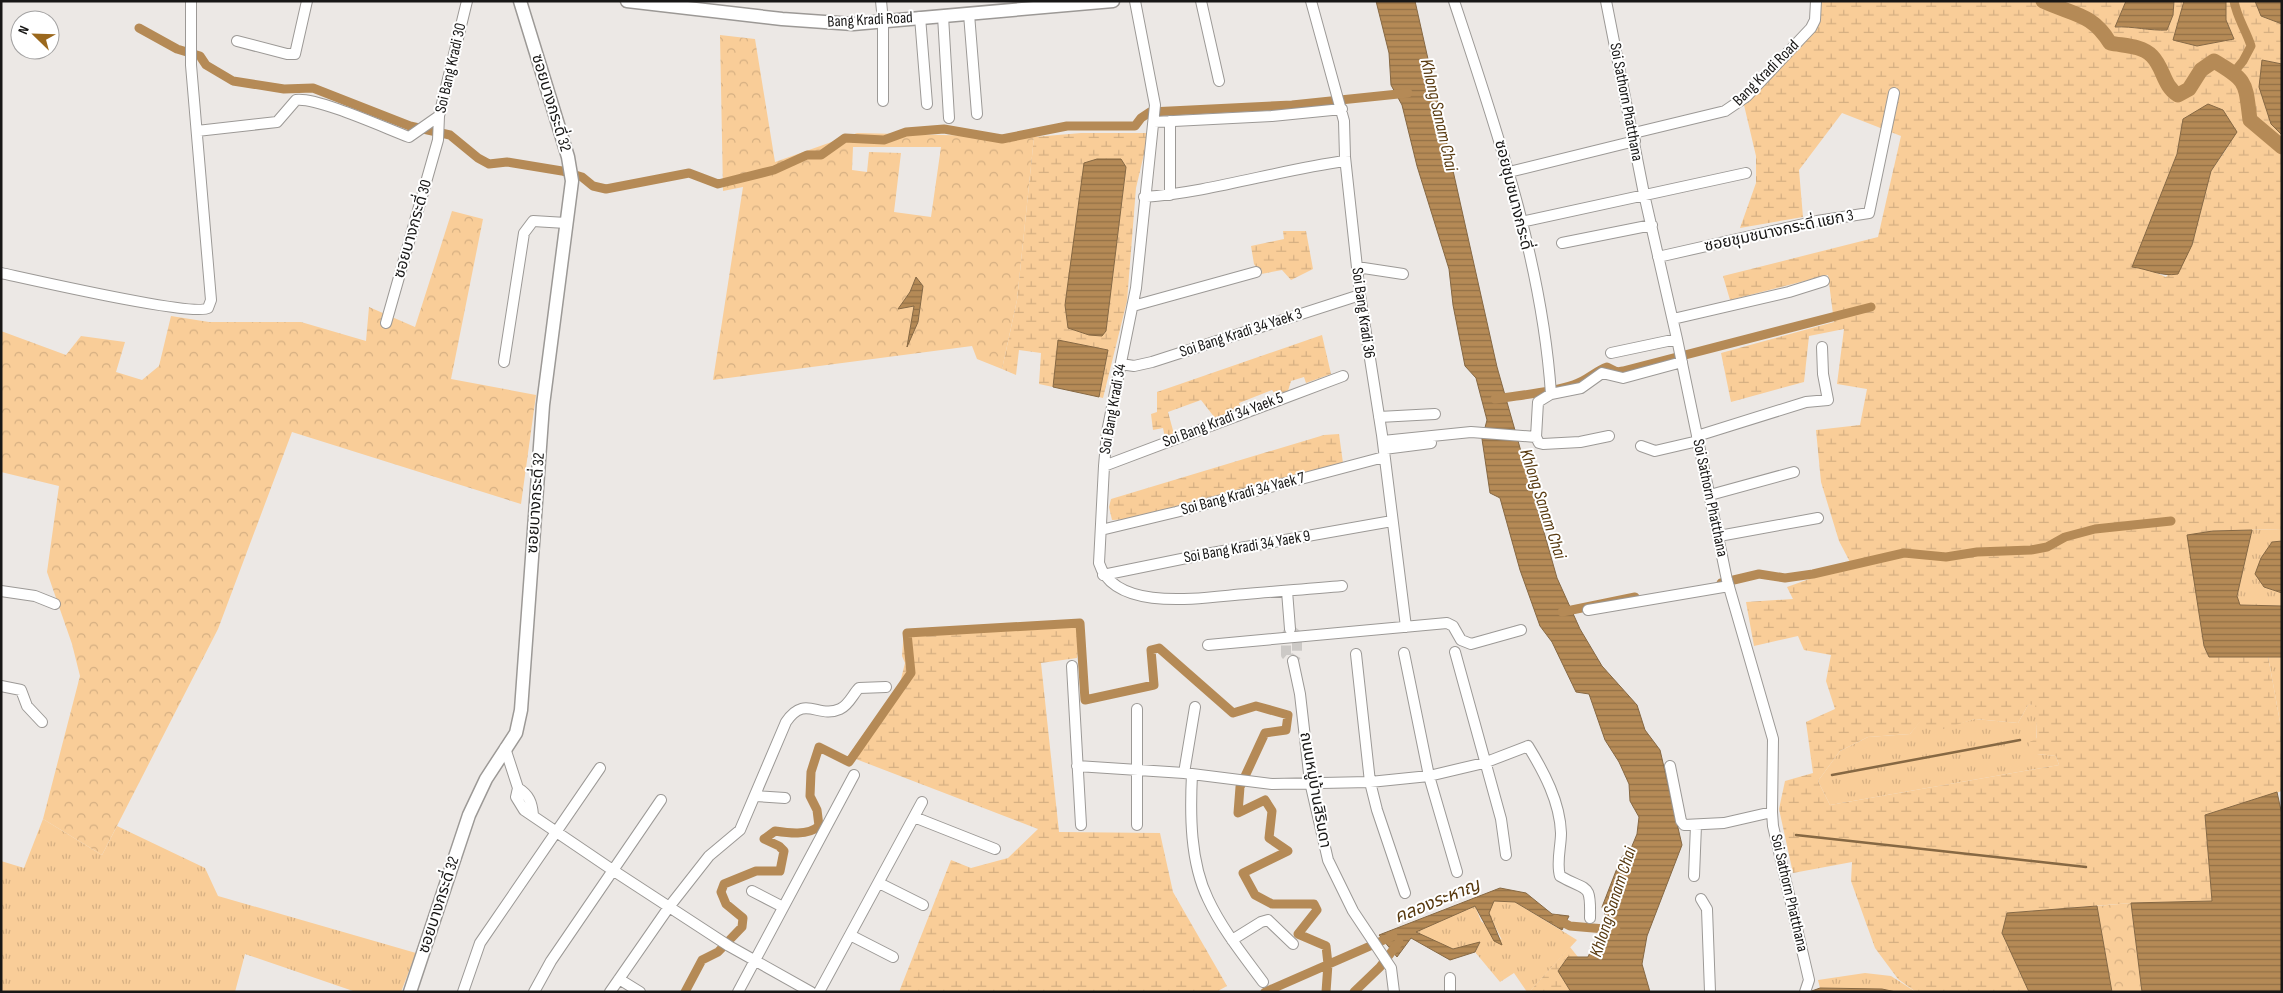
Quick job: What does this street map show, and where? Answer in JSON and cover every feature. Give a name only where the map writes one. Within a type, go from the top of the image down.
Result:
[{"type":"street","points":[[1,274],[155,304],[199,311],[208,308],[211,300],[190,48],[191,1]]},
{"type":"street","points":[[237,41],[287,54],[294,54],[307,1]]},
{"type":"street","name":"Soi Bang Kradi 30","points":[[438,138],[439,116],[467,1]]},
{"type":"street","name":"ซอยบางกระดี่ 32","points":[[410,992],[469,815],[486,779],[516,733],[521,710],[543,405],[571,175],[520,1]]},
{"type":"street","name":"Bang Kradi Road","points":[[627,1],[647,5],[812,22],[853,24],[1113,1]]},
{"type":"street","points":[[881,1],[883,21],[883,101]]},
{"type":"street","name":"Soi Bang Kradi 34","points":[[1103,575],[1099,563],[1104,466],[1108,432],[1133,306],[1155,114],[1135,1]]},
{"type":"street","points":[[1201,1],[1219,81]]},
{"type":"street","name":"Soi Bang Kradi 36","points":[[1311,1],[1320,40],[1326,52],[1340,104],[1360,295],[1384,449],[1406,627]]},
{"type":"street","name":"ซอยชุมชนางกระดี่","points":[[1454,1],[1509,172],[1538,291],[1551,391]]},
{"type":"street","name":"Soi Sathorn Phatthana","points":[[1606,1],[1644,194],[1677,339],[1728,583],[1773,739],[1772,812],[1809,980],[1805,992]]},
{"type":"street","name":"Bang Kradi Road","points":[[1509,172],[1725,111],[1737,105],[1812,28],[1815,20],[1816,1]]},
{"type":"street","points":[[969,14],[977,114]]},
{"type":"street","points":[[942,16],[949,118]]},
{"type":"street","points":[[920,18],[927,104]]},
{"type":"street","name":"ซอยชุมชนางกระดี่ แยก 3","points":[[1658,257],[1817,221],[1869,213],[1894,93]]},
{"type":"street","points":[[197,131],[277,122],[296,100],[302,99],[320,103],[409,137],[439,116]]},
{"type":"street","points":[[1155,114],[1170,121],[1272,116],[1340,104]]},
{"type":"street","points":[[1170,121],[1170,195]]},
{"type":"street","name":"ซอยบางกระดี่ 30","points":[[386,323],[438,138]]},
{"type":"street","points":[[1144,197],[1200,191],[1289,170],[1346,161]]},
{"type":"street","points":[[1520,222],[1644,194],[1712,182],[1746,173]]},
{"type":"street","points":[[504,362],[524,233],[533,221],[566,223]]},
{"type":"street","points":[[1562,243],[1652,225]]},
{"type":"street","points":[[1357,267],[1403,274]]},
{"type":"street","points":[[1133,306],[1256,272]]},
{"type":"street","points":[[1672,319],[1788,292],[1824,281]]},
{"type":"street","name":"Soi Bang Kradi 34 Yaek 3","points":[[1121,364],[1134,366],[1152,362],[1360,295]]},
{"type":"street","points":[[1611,353],[1677,339]]},
{"type":"street","points":[[1641,446],[1655,451],[1698,439],[1806,402],[1828,400],[1823,374],[1822,347]]},
{"type":"street","points":[[1609,436],[1580,442],[1539,443],[1536,437],[1538,402],[1551,391],[1581,388],[1602,373],[1624,378],[1681,359]]},
{"type":"street","name":"Soi Bang Kradi 34 Yaek 5","points":[[1104,466],[1343,376]]},
{"type":"street","points":[[1379,417],[1435,414]]},
{"type":"street","points":[[1384,449],[1479,432],[1536,437]]},
{"type":"street","points":[[1384,449],[1444,441]]},
{"type":"street","name":"Soi Bang Kradi 34 Yaek 7","points":[[1101,530],[1176,512],[1384,449]]},
{"type":"street","points":[[1710,495],[1794,472]]},
{"type":"street","points":[[1719,536],[1818,518]]},
{"type":"street","name":"Soi Bang Kradi 34 Yaek 9","points":[[1103,575],[1206,554],[1392,521]]},
{"type":"street","points":[[1103,575],[1110,582],[1131,593],[1164,599],[1342,586]]},
{"type":"street","points":[[1588,610],[1728,583]]},
{"type":"street","points":[[1,591],[35,596],[55,604]]},
{"type":"street","points":[[1287,591],[1290,629]]},
{"type":"street","points":[[1208,644],[1450,623],[1461,640],[1471,644],[1521,630]]},
{"type":"street","points":[[1455,652],[1484,763],[1501,818],[1506,855]]},
{"type":"street","points":[[1404,653],[1418,730],[1429,776],[1457,872]]},
{"type":"street","points":[[1356,654],[1370,782],[1377,810],[1405,893]]},
{"type":"street","name":"ถนนหมู่บ้านสิรินดา","points":[[1293,661],[1300,694],[1310,782],[1328,860],[1353,911],[1391,968],[1394,992]]},
{"type":"street","points":[[1072,666],[1081,825]]},
{"type":"street","points":[[1,686],[21,690],[27,706],[42,722]]},
{"type":"street","points":[[610,992],[669,907],[709,856],[740,830],[786,722],[794,711],[801,708],[838,710],[845,706],[859,688],[886,686]]},
{"type":"street","points":[[1195,707],[1188,773],[1200,878],[1207,898],[1232,940],[1263,982]]},
{"type":"street","points":[[1137,709],[1137,825]]},
{"type":"street","points":[[1077,766],[1188,773],[1249,783],[1370,782],[1429,776],[1484,763],[1528,746],[1545,774],[1556,807],[1561,831],[1560,876],[1587,888],[1590,894],[1590,918]]},
{"type":"street","points":[[505,748],[518,788],[516,797],[524,810],[614,872],[716,938],[811,992]]},
{"type":"street","points":[[1670,766],[1682,824],[1724,823],[1772,812]]},
{"type":"street","points":[[463,992],[480,943],[600,768]]},
{"type":"street","points":[[738,992],[854,775]]},
{"type":"street","points":[[755,796],[785,798]]},
{"type":"street","points":[[534,992],[551,961],[614,872],[661,800]]},
{"type":"street","points":[[819,992],[922,802]]},
{"type":"street","points":[[914,817],[995,849]]},
{"type":"street","points":[[1694,876],[1696,825]]},
{"type":"street","points":[[879,883],[923,905]]},
{"type":"street","points":[[752,891],[783,907]]},
{"type":"street","points":[[1701,899],[1707,909],[1710,992]]},
{"type":"street","points":[[1232,940],[1261,922],[1268,920],[1293,944]]},
{"type":"street","points":[[850,935],[893,957]]},
{"type":"street","points":[[1450,978],[1450,992]]},
{"type":"street","points":[[619,979],[640,992]]},
{"type":"green space","points":[[1820,1],[2126,1],[2115,27],[2167,30],[2173,15],[2174,1],[2184,1],[2173,40],[2197,46],[2234,39],[2226,20],[2226,1],[2255,1],[2261,16],[2282,24],[2282,64],[2262,60],[2271,124],[2282,135],[2282,529],[2213,531],[2188,536],[2204,646],[2209,657],[2268,656],[2282,733],[2282,791],[2205,815],[2212,901],[2131,903],[2007,913],[2002,933],[2029,992],[1916,992],[1898,979],[1875,948],[1851,881],[1852,862],[1793,873],[1779,809],[1785,781],[1813,773],[1806,722],[1835,709],[1826,681],[1831,655],[1804,650],[1798,636],[1754,646],[1746,602],[1793,599],[1787,587],[1851,564],[1839,541],[1821,482],[1816,430],[1860,425],[1867,389],[1837,384],[1844,329],[1809,336],[1804,382],[1731,402],[1721,353],[1834,322],[1828,275],[1730,300],[1723,276],[1878,237],[1901,136],[1842,113],[1799,170],[1803,217],[1740,228],[1756,183],[1756,156],[1744,105],[1819,23]],"holes":[[[2183,119],[2227,148],[2211,171],[2192,245],[2166,277],[2147,269],[2132,267],[2177,154]],[[2035,704],[2037,738],[2030,742],[2028,750],[2037,754],[2056,756],[2059,765],[1830,805],[1818,781],[1840,751],[1868,737],[1910,734],[1921,721],[1934,732],[1975,719],[2018,723],[2028,705]]]},
{"type":"green space","points":[[720,35],[755,39],[775,162],[857,133],[1034,137],[1017,300],[1002,369],[977,359],[972,346],[713,380],[743,187],[723,191]],"holes":[[[853,147],[941,147],[931,217],[894,212],[901,153],[869,152],[867,172],[852,170]],[[916,277],[923,286],[918,322],[908,344],[914,306],[899,308],[910,292]]]},
{"type":"green space","points":[[1081,133],[1149,133],[1136,188],[1127,301],[1103,398],[1099,397],[1108,350],[1059,341],[1053,387],[1039,384],[1041,353],[1019,350],[1016,375],[1002,369],[1017,300],[1034,137]],"holes":[[[1084,164],[1126,167],[1106,331]]]},
{"type":"green space","points":[[452,211],[483,219],[451,379],[536,395],[521,504],[292,432],[218,629],[102,855],[43,819],[80,676],[72,644],[47,572],[59,486],[1,472],[1,331],[66,355],[81,336],[125,342],[116,372],[142,380],[159,366],[171,316],[209,322],[301,322],[366,341],[369,307],[415,327]]},
{"type":"green space","points":[[1283,231],[1306,231],[1313,269],[1291,280],[1282,270],[1261,274],[1254,264],[1251,246],[1284,239]]},
{"type":"green space","points":[[1322,335],[1331,374],[1306,383],[1304,377],[1291,381],[1288,391],[1275,394],[1272,390],[1239,403],[1241,408],[1215,418],[1201,400],[1168,412],[1174,434],[1165,438],[1163,428],[1153,430],[1151,414],[1157,412],[1157,392]]},
{"type":"green space","points":[[1339,434],[1343,463],[1129,519],[1112,520],[1109,507],[1111,499],[1324,435]]},
{"type":"green space","points":[[2282,529],[2282,541],[2272,542],[2264,587],[2282,593],[2282,606],[2240,605],[2237,596],[2252,530]]},
{"type":"green space","points":[[1083,621],[1077,658],[1041,663],[1059,832],[1160,833],[1173,892],[1227,986],[1216,992],[899,992],[951,860],[971,868],[1008,858],[1038,829],[848,756],[900,683],[905,663],[902,656],[904,630]]},
{"type":"green space","points":[[2268,656],[2282,657],[2282,733]]},
{"type":"green space","points":[[2036,703],[2037,754],[2056,756],[2059,765],[1830,805],[1818,781],[1840,751],[1868,737],[1910,734],[1921,720],[1957,724],[1975,719],[2018,723],[2028,705]]},
{"type":"green space","points":[[43,819],[102,855],[117,826],[205,868],[218,896],[416,953],[401,992],[356,992],[245,954],[235,992],[1,992],[1,861],[24,868]]},
{"type":"green space","points":[[1494,901],[1515,902],[1577,940],[1529,992],[1527,992],[1514,973],[1500,982],[1475,952],[1480,943],[1453,949],[1415,932],[1475,906],[1481,921],[1502,940],[1488,913]]},
{"type":"green space","points":[[2131,903],[2142,992],[2112,992],[2097,906]]},
{"type":"green space","points":[[1570,947],[1578,957],[1568,957],[1558,971],[1571,992],[1529,992]]},
{"type":"green space","points":[[1865,973],[1891,976],[1916,992],[1820,988],[1818,980]]},
{"type":"water","name":"Khlong Sanam Chai","points":[[1376,1],[1415,1],[1497,367],[1557,578],[1580,629],[1602,666],[1637,705],[1645,730],[1660,750],[1682,845],[1647,936],[1642,964],[1650,992],[1571,992],[1558,971],[1568,957],[1588,957],[1595,941],[1604,940],[1607,920],[1602,907],[1621,858],[1632,846],[1637,834],[1639,817],[1630,801],[1629,784],[1619,762],[1605,740],[1589,694],[1576,692],[1552,642],[1540,626],[1520,570],[1500,498],[1490,493],[1482,439],[1487,420],[1476,378],[1465,366],[1453,305],[1449,269],[1417,166],[1402,105],[1391,85],[1389,53]]},
{"type":"water","points":[[2126,1],[2174,1],[2173,15],[2167,30],[2115,27]]},
{"type":"water","points":[[2184,1],[2226,1],[2226,20],[2234,39],[2197,46],[2173,40]]},
{"type":"water","points":[[2255,1],[2282,1],[2282,24],[2261,16]]},
{"type":"water","points":[[2262,60],[2282,64],[2282,135],[2271,124],[2259,87]]},
{"type":"water","points":[[2208,104],[2223,110],[2237,132],[2211,171],[2192,245],[2178,274],[2160,274],[2132,267],[2177,154],[2183,119]]},
{"type":"water","points":[[1097,159],[1121,159],[1126,167],[1106,331],[1102,336],[1089,335],[1068,328],[1065,305],[1084,163]]},
{"type":"water","points":[[916,277],[923,286],[918,322],[907,347],[914,306],[898,309],[910,292]]},
{"type":"water","points":[[1058,340],[1108,350],[1099,397],[1053,387]]},
{"type":"water","points":[[2252,530],[2237,596],[2240,605],[2282,606],[2282,657],[2209,657],[2204,646],[2187,535],[2213,531]]},
{"type":"water","points":[[2282,541],[2282,593],[2264,587],[2255,574],[2261,558],[2272,542]]},
{"type":"water","points":[[2277,792],[2282,815],[2282,992],[2142,992],[2131,903],[2212,901],[2205,815]]},
{"type":"water","points":[[1500,888],[1526,893],[1552,914],[1569,916],[1562,930],[1515,902],[1494,901],[1489,913],[1502,945],[1494,941],[1475,906],[1416,932],[1453,949],[1480,942],[1475,952],[1450,960],[1411,938],[1397,957],[1379,935]]},
{"type":"water","points":[[2097,906],[2112,992],[2029,992],[2002,933],[2007,913]]},
{"type":"water","points":[[1820,988],[1882,989],[1896,992],[1809,992]]},
{"type":"waterway","points":[[2043,1],[2089,20],[2103,33],[2110,43],[2132,46],[2148,52],[2156,61],[2169,87],[2178,95],[2189,89],[2201,70],[2214,61],[2239,78],[2245,90],[2250,120],[2282,147]]},
{"type":"waterway","points":[[2234,1],[2251,46],[2243,61],[2234,72]]},
{"type":"waterway","points":[[139,28],[177,49],[200,56],[206,65],[233,81],[284,89],[313,88],[410,126],[450,135],[478,158],[489,164],[507,162],[562,171],[582,177],[593,186],[606,189],[689,173],[718,184],[774,170],[807,155],[821,155],[845,138],[884,140],[906,132],[944,129],[1002,139],[1067,126],[1135,126],[1141,118],[1150,112],[1292,105],[1408,93]]},
{"type":"waterway","points":[[1495,399],[1564,388],[1587,379],[1607,367],[1617,372],[1623,371],[1871,307]]},
{"type":"waterway","points":[[1721,583],[1759,574],[1785,578],[1813,574],[1904,553],[1946,557],[1977,552],[2031,550],[2047,547],[2065,537],[2095,529],[2171,521]]},
{"type":"waterway","points":[[1562,612],[1635,597]]},
{"type":"waterway","points":[[685,992],[702,960],[718,952],[742,927],[743,918],[726,904],[721,892],[724,884],[756,871],[780,871],[784,851],[779,846],[764,839],[775,831],[804,833],[819,826],[817,810],[810,796],[811,772],[819,747],[849,762],[911,673],[907,633],[1080,623],[1085,700],[1154,685],[1151,650],[1159,648],[1233,713],[1256,706],[1288,715],[1286,730],[1265,733],[1240,787],[1238,813],[1265,800],[1272,811],[1269,838],[1288,851],[1243,873],[1255,895],[1272,904],[1314,904],[1317,910],[1298,934],[1326,946],[1328,964],[1326,992]]},
{"type":"waterway","points":[[1832,775],[2020,740]]},
{"type":"waterway","points":[[1796,835],[2086,867]]},
{"type":"waterway","name":"คลองระหาญ","points":[[1556,919],[1570,926],[1616,930]]},
{"type":"waterway","name":"คลองระหาญ","points":[[1265,992],[1393,936]]},
{"type":"waterway","points":[[1354,992],[1380,967],[1399,942]]},
{"type":"tunnel","points":[[1290,629],[1297,635],[1297,654],[1293,661],[1286,655],[1286,636],[1290,629]]}]
